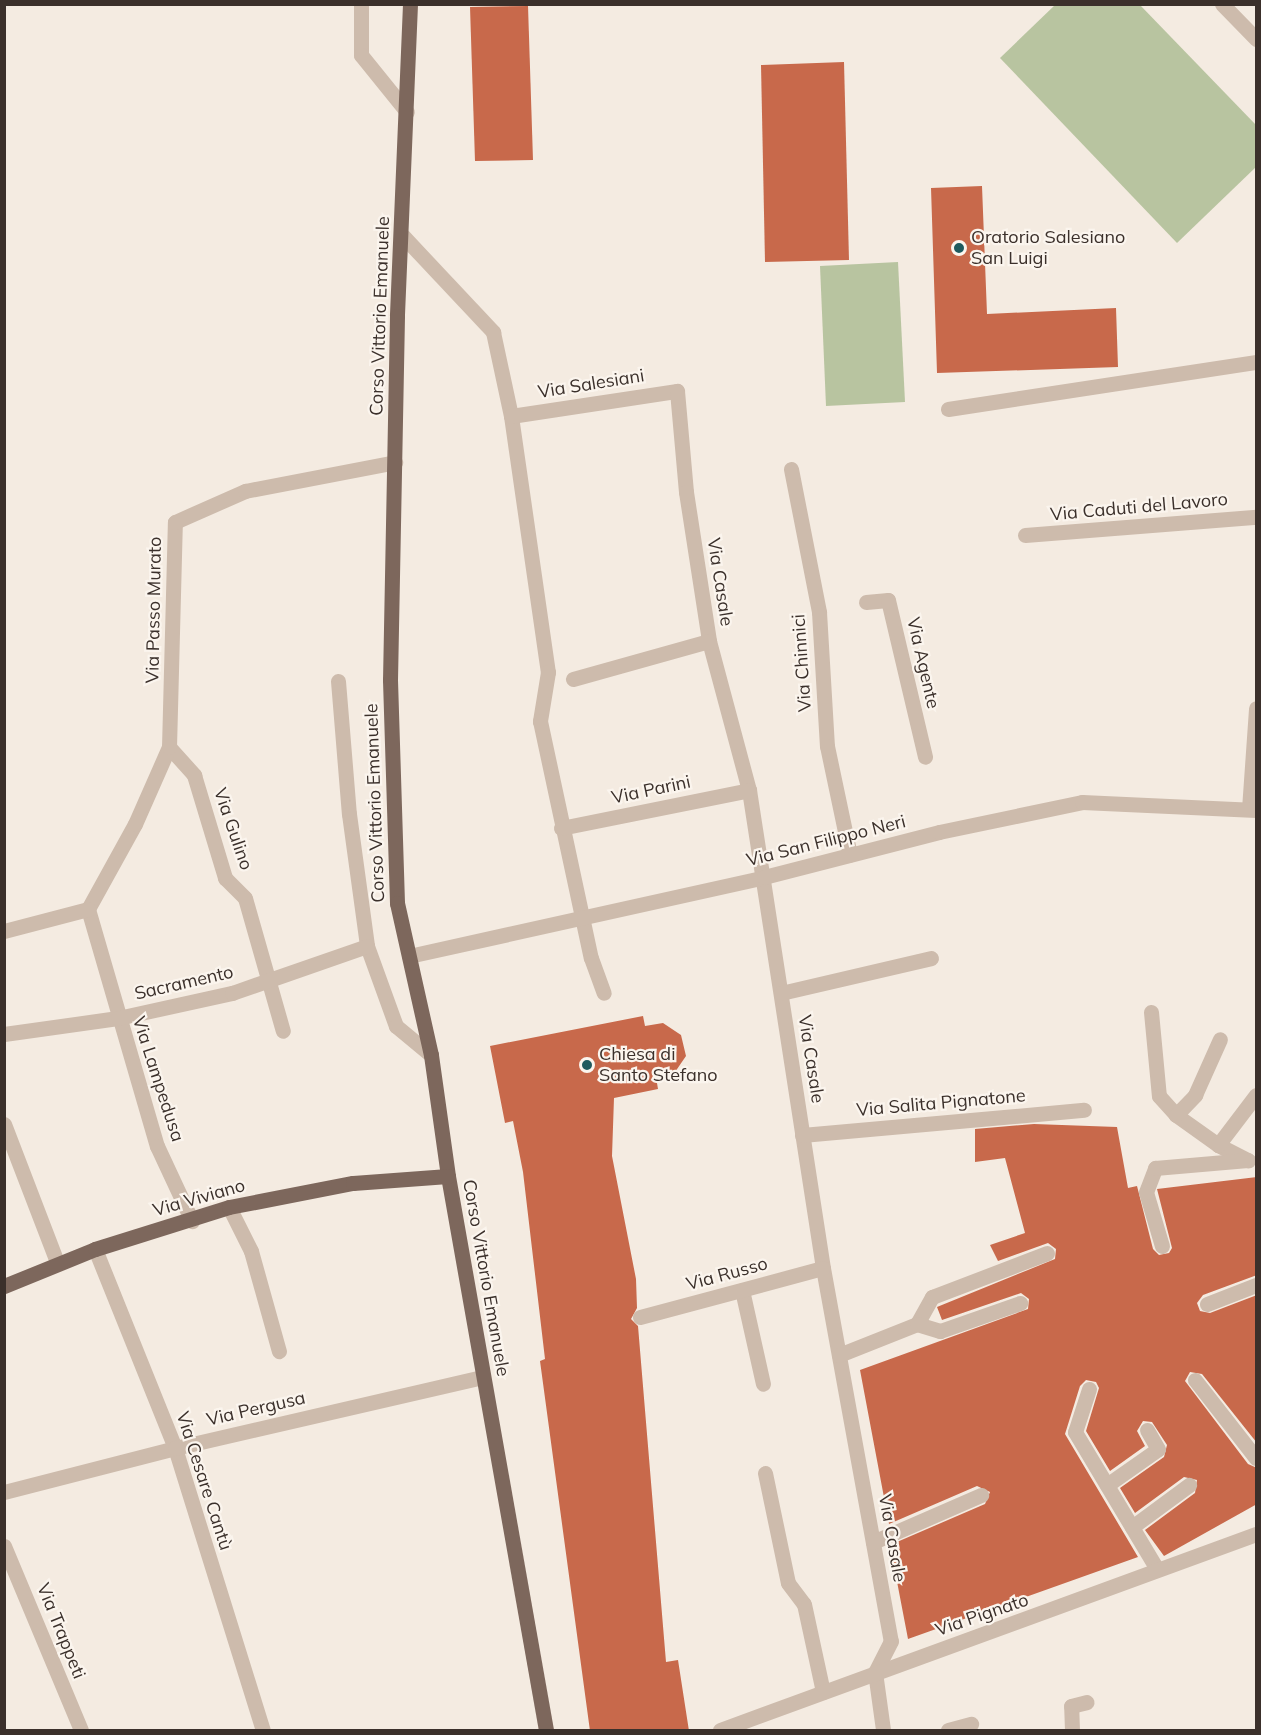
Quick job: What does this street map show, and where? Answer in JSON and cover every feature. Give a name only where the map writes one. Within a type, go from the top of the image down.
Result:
[{"type":"main road","name":"Corso Vittorio Emanuele","points":[[410,4],[403,236],[397,316],[391,692],[397,903],[431,1055],[448,1176],[546,1731]]},
{"type":"main road","name":"Via Viviano","points":[[4,1286],[57,1262],[192,1221],[229,1207],[352,1183],[448,1176]]},
{"type":"street","points":[[361,4],[361,55],[407,112]]},
{"type":"street","points":[[1222,4],[1257,39]]},
{"type":"street","points":[[403,236],[493,332],[511,416],[548,672],[540,722],[561,828],[591,958],[604,993]]},
{"type":"street","points":[[948,409],[1257,363]]},
{"type":"street","name":"Via Salesiani","points":[[511,416],[677,391]]},
{"type":"street","name":"Via Casale","points":[[677,391],[686,492],[709,641],[748,790],[764,877],[824,1268],[891,1641],[875,1672]]},
{"type":"street","name":"Via Passo Murato","points":[[88,909],[135,824],[169,747],[175,522],[245,491],[395,462]]},
{"type":"street","name":"Via Chinnici","points":[[791,469],[819,612],[827,746],[850,855]]},
{"type":"street","name":"Via Caduti del Lavoro","points":[[1025,536],[1257,517]]},
{"type":"street","name":"Via Agente","points":[[866,602],[888,600],[925,757]]},
{"type":"street","points":[[573,679],[709,641]]},
{"type":"street","points":[[338,681],[349,814],[367,946],[396,1026],[431,1055]]},
{"type":"street","points":[[1253,809],[1257,708]]},
{"type":"street","name":"Via Gulino","points":[[169,747],[194,775],[225,878],[245,898],[271,982],[283,1031]]},
{"type":"street","name":"Via Parini","points":[[561,828],[748,790]]},
{"type":"street","name":"Via San Filippo Neri","points":[[409,956],[764,877],[1082,802],[1253,809]]},
{"type":"street","points":[[4,931],[88,909]]},
{"type":"street","name":"Via Lampedusa","points":[[88,909],[157,1146],[192,1221]]},
{"type":"street","name":"Sacramento","points":[[4,1034],[118,1018],[271,982],[367,946]]},
{"type":"street","points":[[781,993],[931,958]]},
{"type":"street","points":[[1151,1012],[1159,1096],[1176,1115],[1218,1145],[1252,1159]]},
{"type":"street","points":[[1176,1115],[1195,1095],[1220,1039]]},
{"type":"street","points":[[1218,1145],[1257,1095]]},
{"type":"street","name":"Via Salita Pignatone","points":[[802,1135],[1084,1110]]},
{"type":"street","points":[[4,1124],[57,1262]]},
{"type":"street","points":[[1162,1246],[1146,1192],[1155,1168],[1252,1159]]},
{"type":"street","points":[[229,1207],[251,1251],[279,1351]]},
{"type":"street","name":"Via Cesare Cantù","points":[[95,1249],[175,1448],[263,1731]]},
{"type":"street","points":[[917,1324],[932,1297],[1047,1253]]},
{"type":"street","name":"Via Russo","points":[[640,1317],[824,1268]]},
{"type":"street","points":[[1207,1304],[1257,1285]]},
{"type":"street","points":[[742,1290],[763,1384]]},
{"type":"street","points":[[839,1355],[917,1324],[940,1331],[1020,1303]]},
{"type":"street","name":"Via Pergusa","points":[[4,1492],[175,1448],[483,1377]]},
{"type":"street","points":[[1195,1380],[1257,1458]]},
{"type":"street","points":[[1089,1389],[1075,1432],[1157,1569]]},
{"type":"street","points":[[1107,1485],[1158,1449],[1147,1430]]},
{"type":"street","points":[[765,1473],[788,1583],[804,1604],[823,1692]]},
{"type":"street","points":[[1132,1527],[1189,1485]]},
{"type":"street","points":[[873,1542],[981,1495]]},
{"type":"street","name":"Via Pignato","points":[[720,1731],[875,1672],[1069,1606],[1157,1569],[1257,1534]]},
{"type":"street","name":"Via Trappeti","points":[[4,1546],[81,1731]]},
{"type":"street","points":[[875,1672],[884,1731]]},
{"type":"street","points":[[1071,1731],[1071,1706],[1087,1702]]},
{"type":"street","points":[[948,1731],[970,1724]]},
{"type":"green space","points":[[1055,5],[1140,5],[1256,125],[1256,167],[1177,243],[1000,58]]},
{"type":"green space","points":[[898,262],[905,402],[826,406],[820,266]]},
{"type":"building","points":[[528,6],[533,160],[475,161],[470,7]]},
{"type":"building","points":[[844,62],[849,260],[765,262],[761,65]]},
{"type":"building","name":"Oratorio Salesiano San Luigi","points":[[982,186],[987,314],[1116,308],[1118,367],[937,373],[931,188]]},
{"type":"building","points":[[643,1016],[645,1026],[663,1023],[681,1035],[686,1056],[673,1075],[656,1077],[658,1089],[614,1098],[612,1156],[636,1279],[637,1308],[631,1319],[638,1326],[666,1662],[678,1660],[689,1731],[590,1731],[540,1361],[545,1359],[523,1172],[513,1121],[505,1123],[490,1046]]},
{"type":"building","points":[[1034,1124],[1117,1127],[1128,1188],[1137,1186],[1153,1249],[1159,1255],[1169,1253],[1172,1248],[1157,1189],[1257,1177],[1257,1275],[1203,1295],[1197,1303],[1200,1311],[1210,1313],[1257,1295],[1257,1443],[1202,1374],[1190,1372],[1185,1381],[1248,1464],[1257,1468],[1257,1504],[1164,1556],[1145,1530],[1195,1493],[1197,1480],[1184,1477],[1135,1513],[1120,1488],[1164,1457],[1167,1445],[1152,1422],[1143,1421],[1137,1431],[1145,1446],[1110,1471],[1086,1431],[1099,1388],[1096,1382],[1086,1380],[1080,1386],[1065,1434],[1138,1557],[908,1639],[890,1545],[985,1504],[990,1492],[977,1486],[889,1524],[860,1370],[1028,1309],[1029,1299],[1021,1293],[942,1320],[937,1307],[1055,1259],[1056,1249],[1048,1243],[998,1261],[990,1245],[1025,1233],[1005,1158],[975,1162],[975,1129]]},
{"type":"place","name":"Oratorio Salesiano San Luigi","points":[[959,248]]},
{"type":"place","name":"Chiesa di Santo Stefano","points":[[587,1065]]}]
